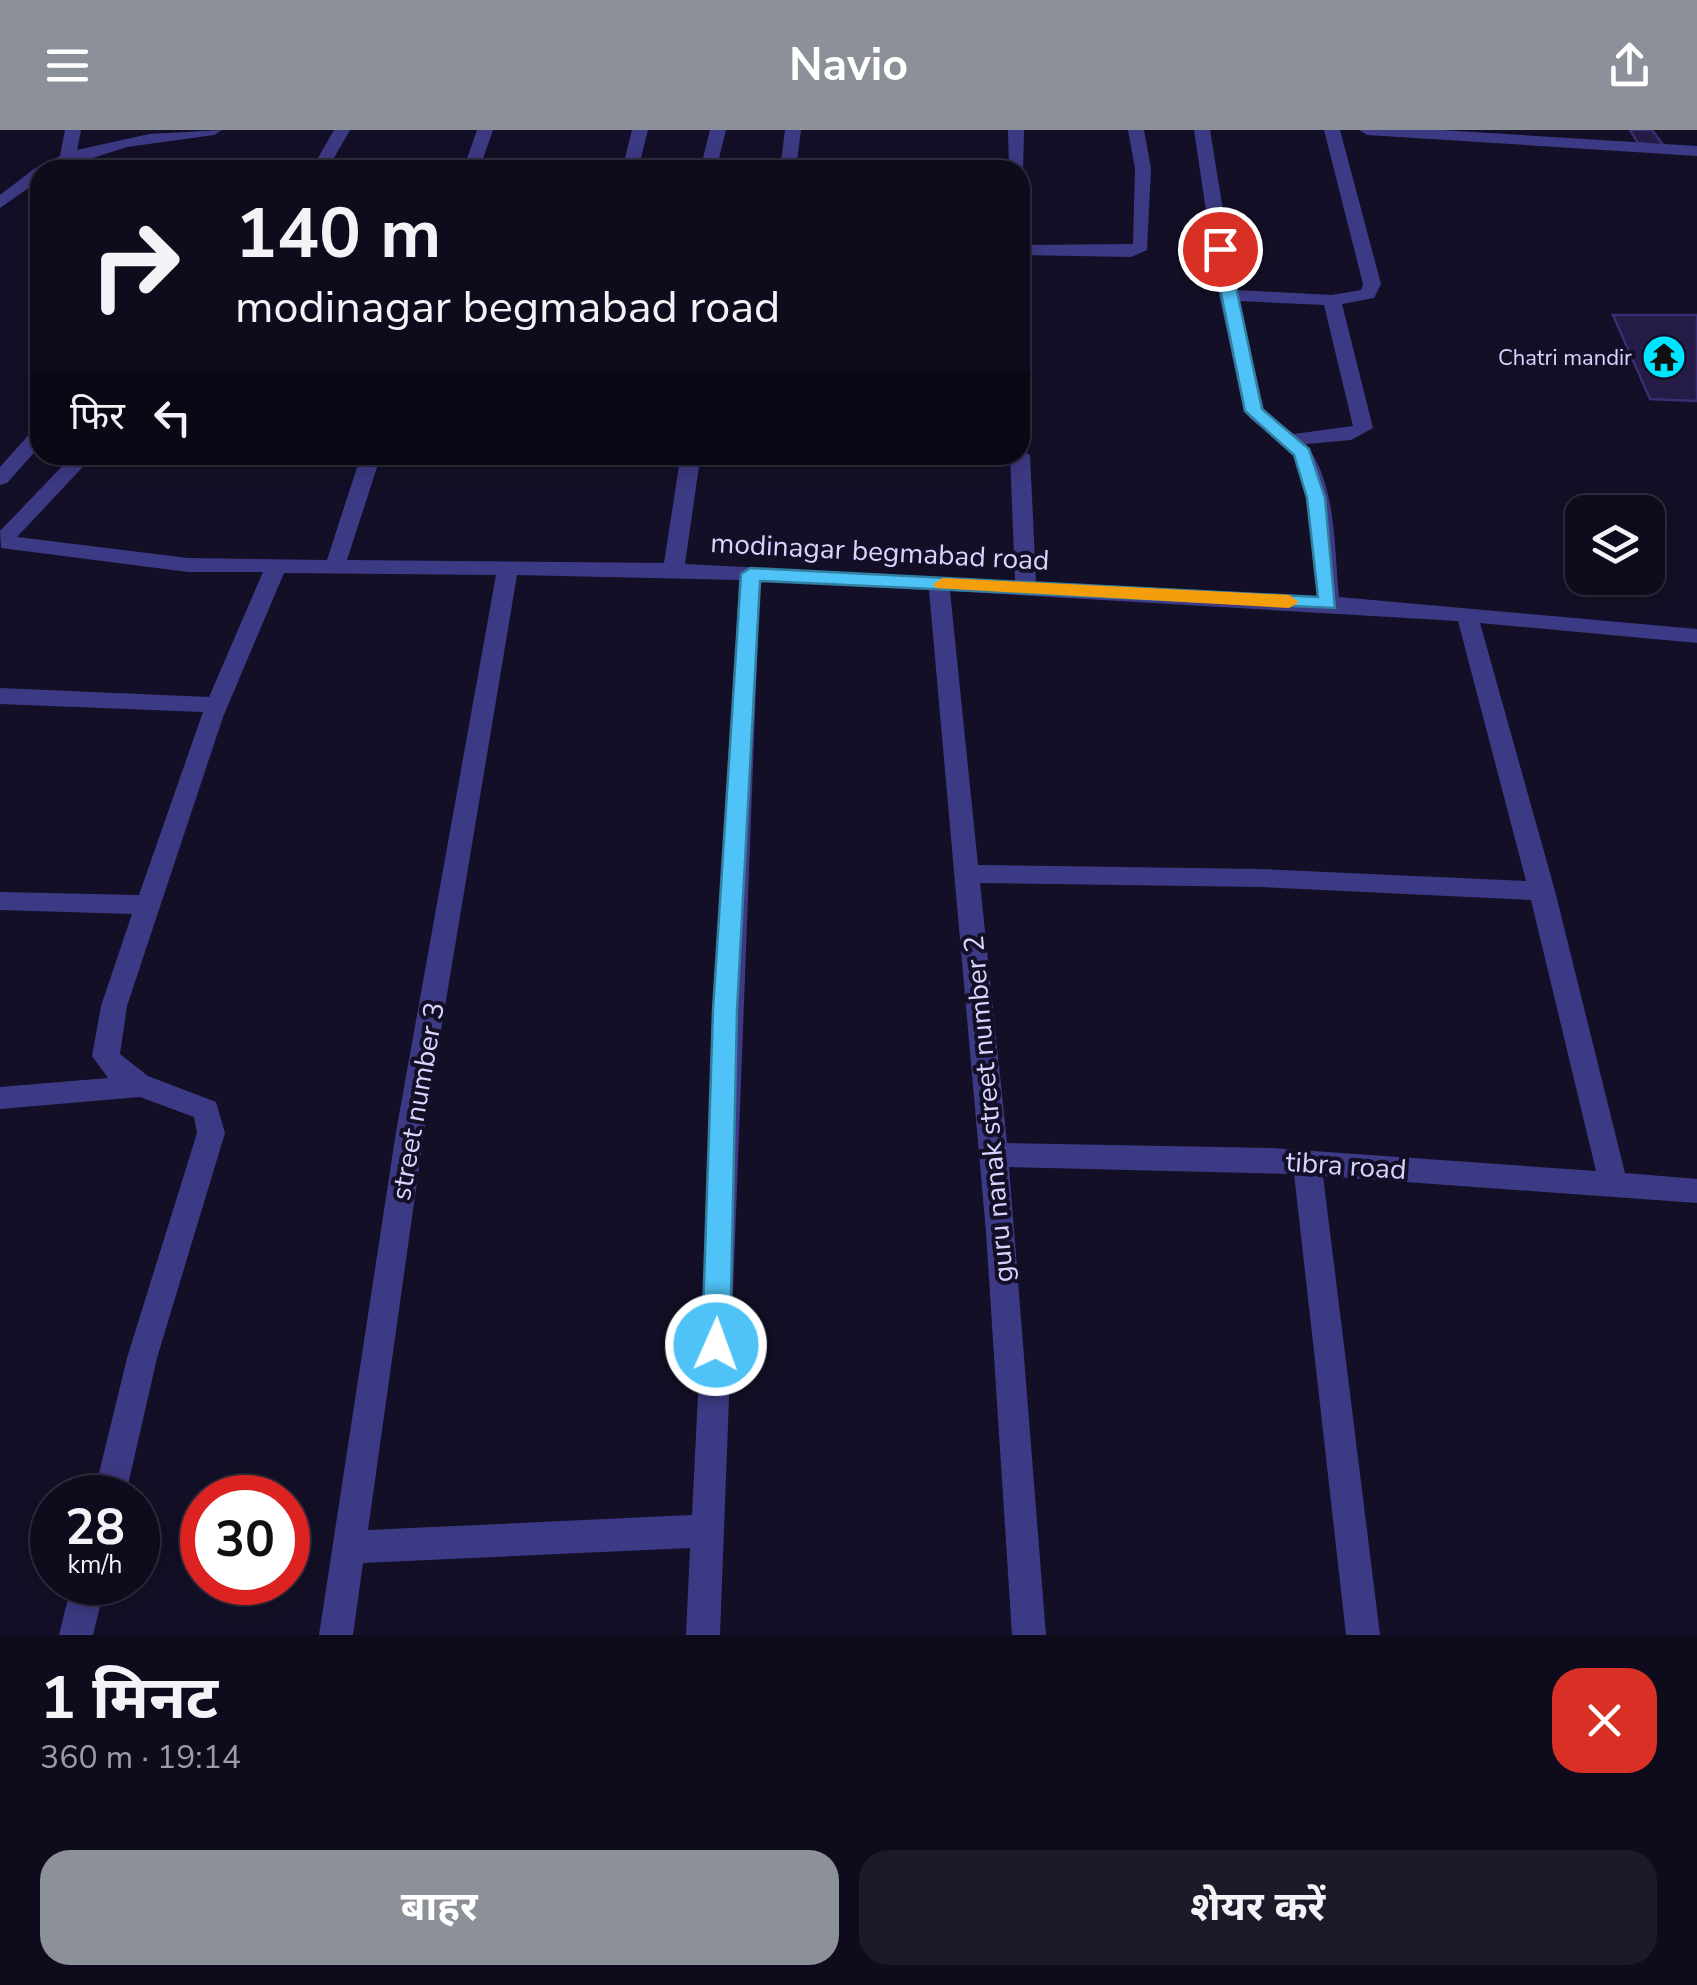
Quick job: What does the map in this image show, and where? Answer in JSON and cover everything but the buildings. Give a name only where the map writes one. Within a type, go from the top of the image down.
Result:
[{"type":"street","points":[[68,156],[73,130]]},
{"type":"street","points":[[61,160],[214,130]]},
{"type":"street","points":[[325,160],[342,130]]},
{"type":"street","points":[[474,160],[485,130]]},
{"type":"street","points":[[632,160],[640,130]]},
{"type":"street","points":[[710,160],[718,130]]},
{"type":"street","points":[[789,160],[793,130]]},
{"type":"street","points":[[1016,130],[1017,160]]},
{"type":"street","points":[[1030,250],[1131,252],[1141,246],[1143,168],[1136,130]]},
{"type":"street","points":[[1202,130],[1228,295],[1254,411],[1260,421],[1290,440],[1302,453],[1316,498],[1328,604]]},
{"type":"street","points":[[1228,295],[1332,300],[1368,294],[1372,284],[1332,130]]},
{"type":"street","points":[[1367,130],[1697,152]]},
{"type":"street","points":[[0,202],[30,180]]},
{"type":"street","points":[[1290,440],[1351,434],[1362,428],[1332,300]]},
{"type":"street","points":[[0,478],[30,445]]},
{"type":"street","points":[[1,542],[74,465]]},
{"type":"street","points":[[334,566],[369,465]]},
{"type":"street","points":[[674,570],[687,465]]},
{"type":"street","points":[[1020,465],[1026,588]]},
{"type":"street","name":"modinagar begmabad road","points":[[1,542],[188,565],[674,570],[1328,604],[1697,636]]},
{"type":"street","points":[[114,1475],[142,1358],[211,1132],[206,1110],[190,1100],[136,1086],[116,1073],[106,1056],[114,1006],[217,705],[276,566]]},
{"type":"street","name":"street number 3","points":[[336,1635],[410,1132],[508,568]]},
{"type":"street","points":[[703,1635],[725,1010],[750,574]]},
{"type":"street","name":"guru nanak street number 2","points":[[939,584],[994,1154],[1030,1635]]},
{"type":"street","points":[[1467,615],[1542,891],[1614,1185]]},
{"type":"street","points":[[0,696],[217,705]]},
{"type":"street","points":[[965,874],[1260,878],[1542,891]]},
{"type":"street","points":[[0,901],[148,905]]},
{"type":"street","points":[[0,1098],[136,1086]]},
{"type":"street","name":"tibra road","points":[[994,1154],[1308,1162],[1697,1191]]},
{"type":"street","points":[[1308,1162],[1363,1635]]},
{"type":"street","points":[[351,1548],[708,1531]]},
{"type":"street","points":[[76,1635],[83,1605]]},
{"type":"slow traffic","points":[[943,584],[1289,602]]},
{"type":"place","name":"Chatri mandir","points":[[1664,357]]},
{"type":"route","points":[[716,1345],[725,1010],[750,574],[1328,604],[1316,498],[1302,453],[1290,440],[1260,421],[1254,411],[1220,249]]}]
